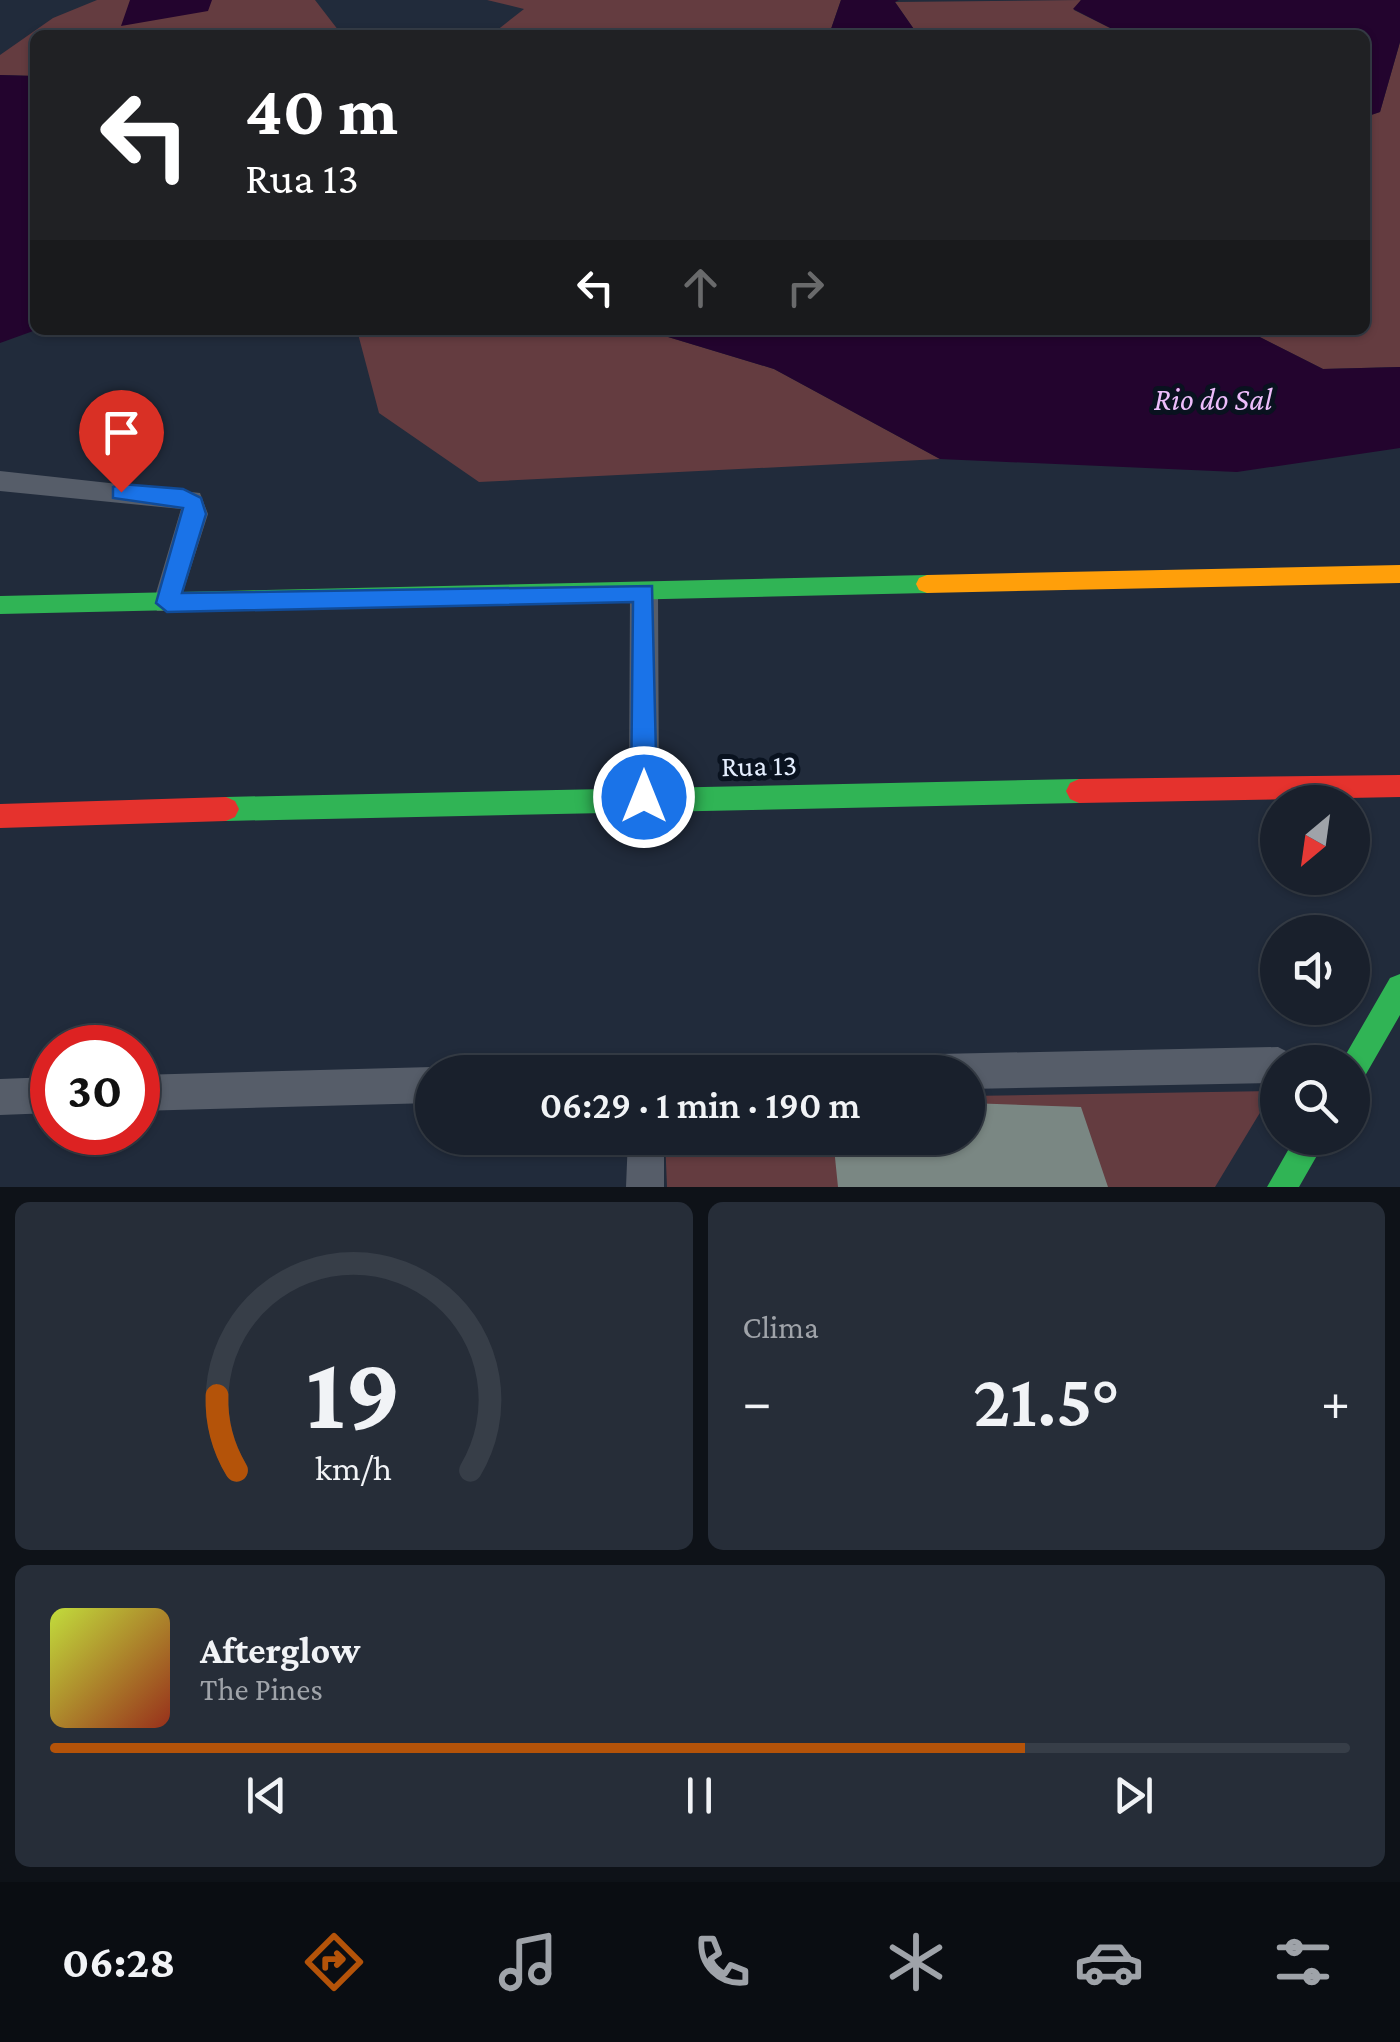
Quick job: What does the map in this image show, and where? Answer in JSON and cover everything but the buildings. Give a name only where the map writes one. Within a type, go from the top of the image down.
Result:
[{"type":"street","points":[[0,481],[191,500],[195,514],[167,603]]},
{"type":"street","points":[[0,605],[1400,574]]},
{"type":"street","points":[[644,592],[644,797]]},
{"type":"street","name":"Rua 13","points":[[0,816],[644,797],[1400,786]]},
{"type":"street","points":[[1366,1045],[1400,988]]},
{"type":"street","points":[[985,1071],[1260,1065]]},
{"type":"street","points":[[160,1092],[415,1085]]},
{"type":"street","points":[[0,1097],[30,1096]]},
{"type":"street","points":[[645,1187],[646,1155]]},
{"type":"street","points":[[1282,1187],[1302,1155]]},
{"type":"shaded area","points":[[97,0],[315,0],[338,30],[36,30],[53,18]]},
{"type":"shaded area","points":[[487,0],[841,0],[831,29],[497,30],[524,9]]},
{"type":"shaded area","points":[[1081,0],[1074,10],[1114,30],[915,30],[895,2]]},
{"type":"shaded area","points":[[30,34],[30,76],[0,75],[0,55]]},
{"type":"shaded area","points":[[1400,42],[1400,367],[1323,369],[1256,335],[1370,335],[1370,115],[1380,112]]},
{"type":"shaded area","points":[[358,335],[662,335],[774,369],[940,459],[479,482],[379,413]]},
{"type":"shaded area","points":[[1260,1091],[1260,1113],[1215,1187],[667,1187],[666,1155],[985,1155],[985,1096]]},
{"type":"water","points":[[130,0],[212,0],[208,11],[121,26]]},
{"type":"water","points":[[841,0],[899,0],[895,2],[915,30],[818,30],[831,29]]},
{"type":"water","points":[[1081,0],[1400,0],[1400,42],[1380,112],[1370,115],[1370,30],[1114,30],[1073,9]]},
{"type":"water","points":[[0,75],[30,76],[30,332],[0,343]]},
{"type":"water","name":"Rio do Sal","points":[[662,335],[1256,335],[1323,369],[1400,367],[1400,448],[1237,472],[940,459],[774,369]]},
{"type":"traffic: fast","points":[[0,605],[927,584]]},
{"type":"traffic: fast","points":[[226,809],[1079,791]]},
{"type":"traffic: fast","points":[[1367,1045],[1400,988]]},
{"type":"traffic: fast","points":[[1282,1187],[1302,1155]]},
{"type":"traffic: slow","points":[[927,584],[1400,574]]},
{"type":"traffic: jam","points":[[1079,791],[1400,786]]},
{"type":"traffic: jam","points":[[0,816],[226,809]]},
{"type":"route","points":[[121,492],[171,495],[194,504],[195,514],[167,603],[644,592],[644,797]]}]
